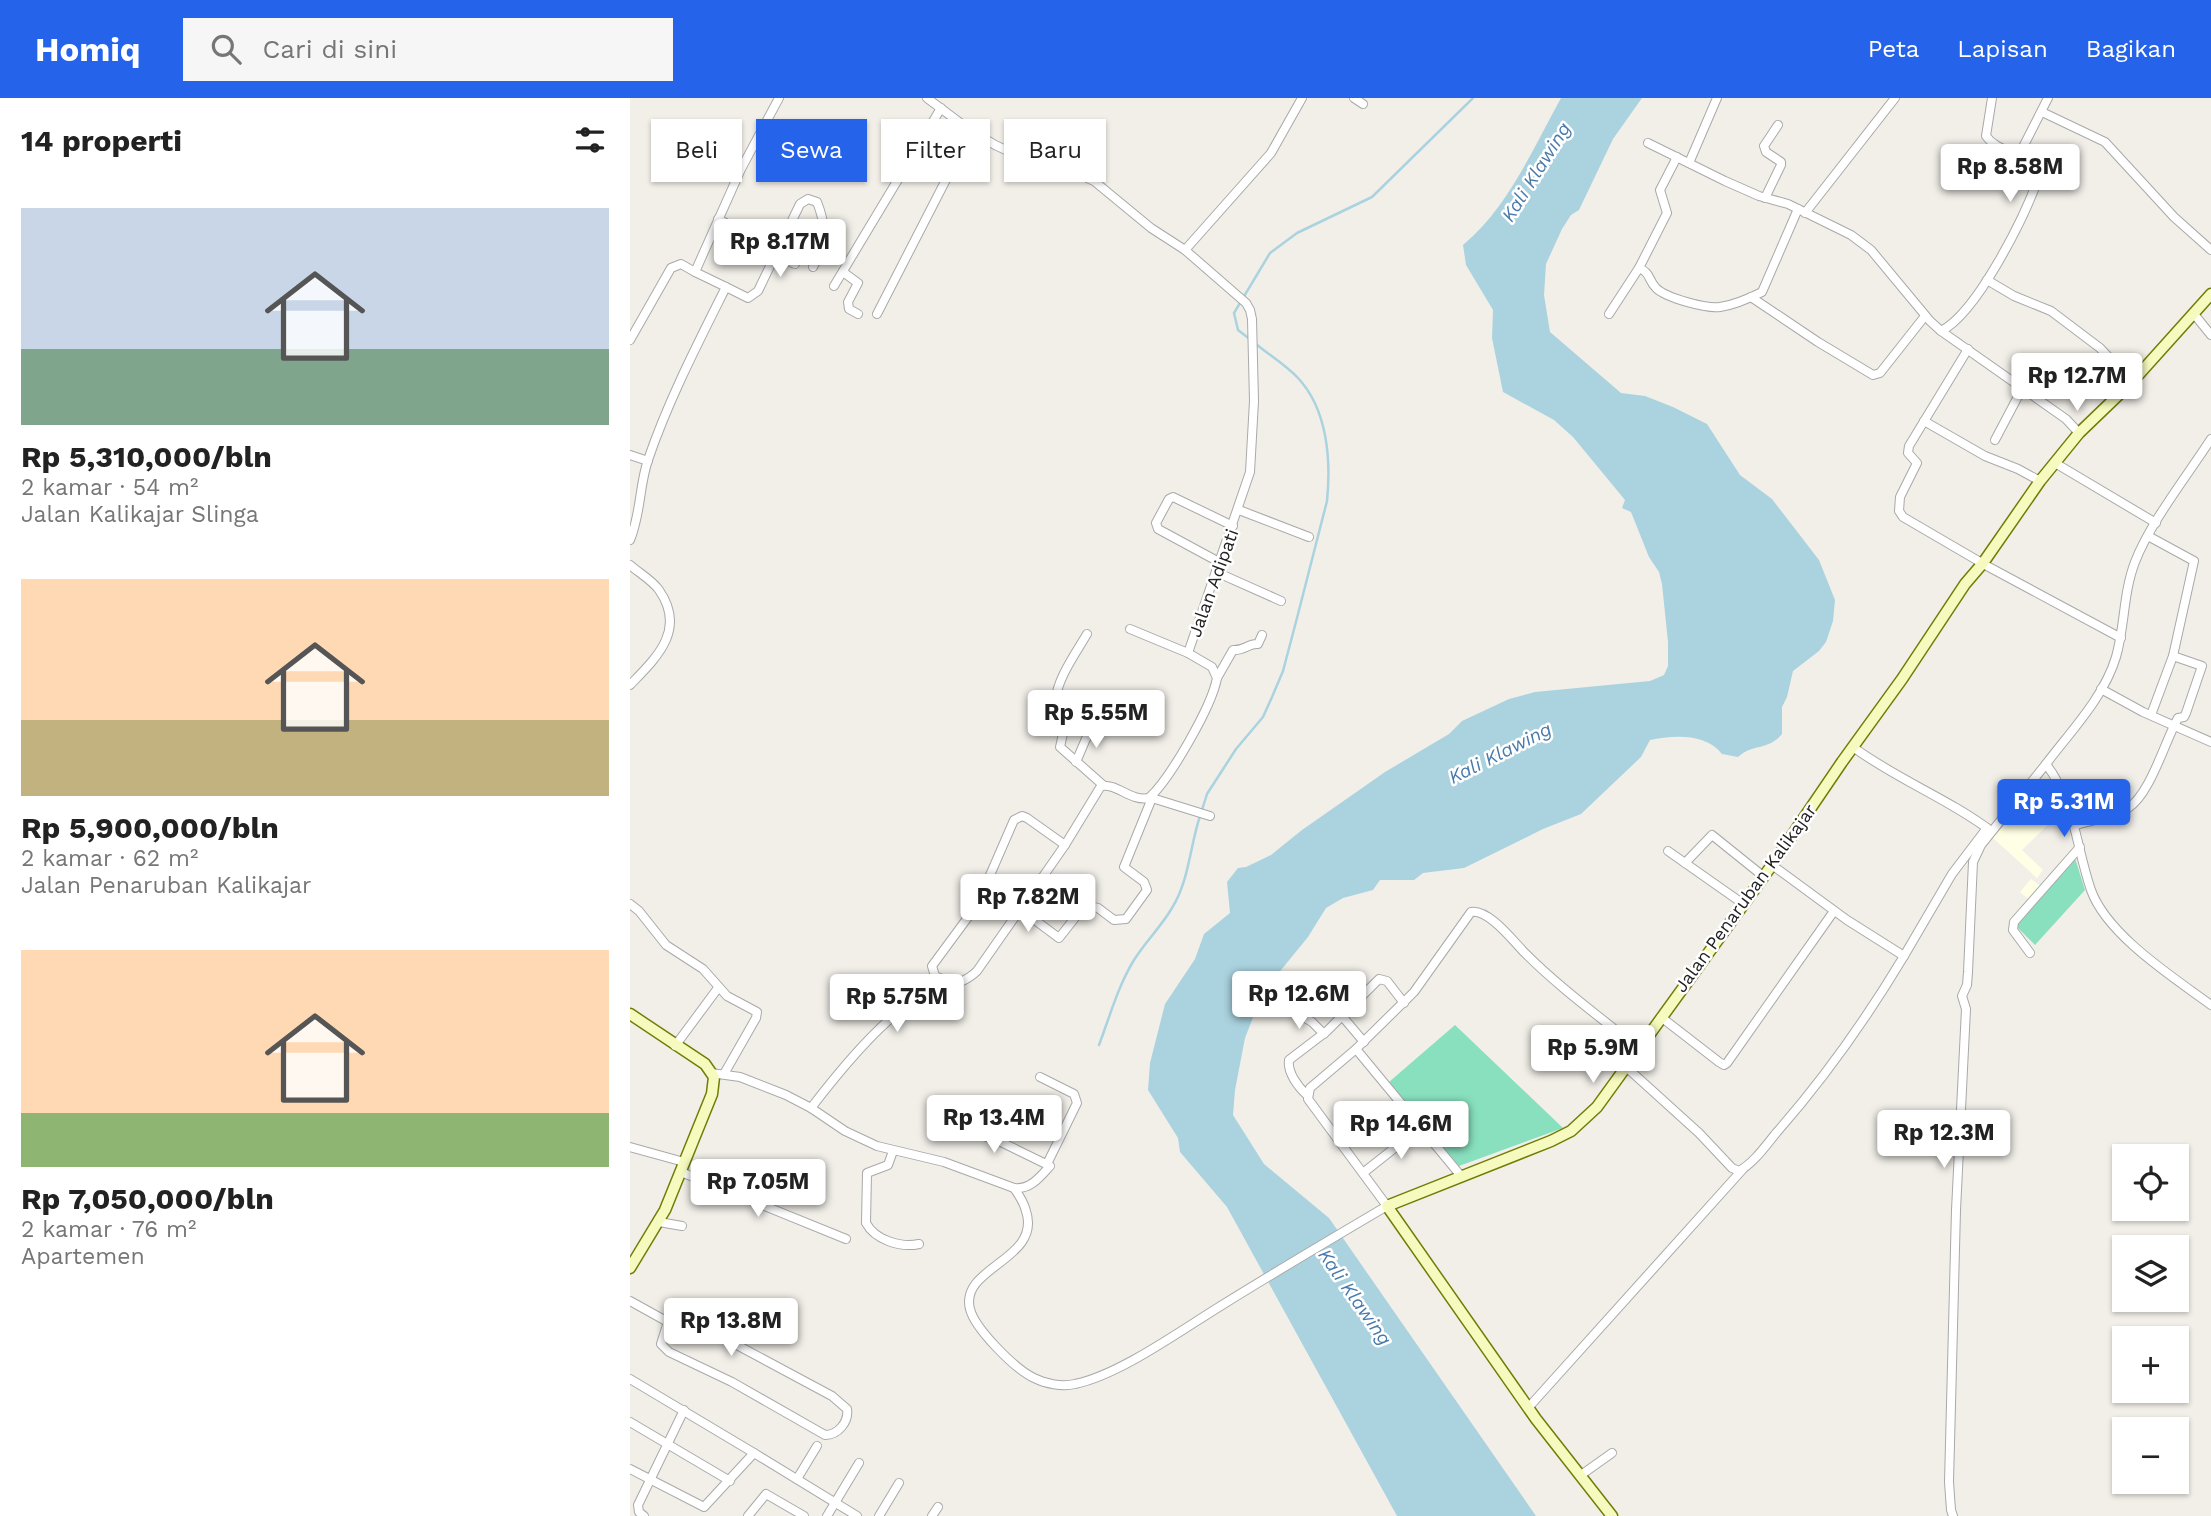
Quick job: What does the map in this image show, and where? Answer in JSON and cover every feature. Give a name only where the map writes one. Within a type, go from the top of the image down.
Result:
[{"type":"street","points":[[695,272],[741,169],[779,98]]},
{"type":"street","name":"Jalan Adipati","points":[[927,98],[955,119]]},
{"type":"street","points":[[1185,250],[1271,153],[1302,98]]},
{"type":"street","points":[[1354,98],[1363,104]]},
{"type":"street","points":[[1689,163],[1717,98]]},
{"type":"street","points":[[1639,268],[1651,275],[1657,290],[1678,299],[1718,307],[1762,292],[1801,211],[1895,98]]},
{"type":"street","points":[[1941,331],[1959,320],[1997,265],[2038,179],[2032,163],[1994,144],[1986,136],[1992,98]]},
{"type":"street","points":[[2019,156],[2048,98]]},
{"type":"street","points":[[834,286],[941,108]]},
{"type":"street","points":[[2042,112],[2105,142],[2174,217],[2211,250]]},
{"type":"street","points":[[1765,198],[1781,162],[1766,152],[1764,146],[1778,125]]},
{"type":"street","name":"Jalan Adipati","points":[[990,141],[1008,151],[1084,174],[1151,228],[1185,250],[1235,292],[1250,310],[1254,401],[1250,472],[1188,653],[1212,667],[1217,678]]},
{"type":"street","points":[[1648,142],[1725,181],[1801,211],[1851,236],[1871,250],[1925,316],[1941,331],[2066,419],[2079,433]]},
{"type":"street","points":[[1609,314],[1639,268],[1667,213],[1661,190],[1677,157]]},
{"type":"street","points":[[877,314],[945,182]]},
{"type":"street","points":[[630,340],[671,268],[677,264],[743,298],[752,297],[758,291],[800,204],[808,199],[817,202],[824,227],[823,248],[813,267]]},
{"type":"street","points":[[718,219],[754,238],[775,255],[795,264]]},
{"type":"street","points":[[843,272],[858,283],[848,304],[849,309],[858,314]]},
{"type":"street","points":[[1987,280],[2008,293],[2046,308],[2062,319],[2100,348],[2132,382]]},
{"type":"street","points":[[630,540],[639,512],[648,461],[669,407],[726,287]]},
{"type":"street","name":"Jalan Penaruban Kalikajar","points":[[1387,1206],[1572,1131],[1597,1107],[1772,865],[1965,584],[1983,563],[2040,481],[2079,433],[2132,382],[2211,294]]},
{"type":"street","points":[[1751,297],[1873,375],[1880,373],[1925,316]]},
{"type":"street","points":[[2194,314],[2211,335]]},
{"type":"street","points":[[1968,349],[1907,450],[1917,463],[1900,497],[1899,511],[1903,517],[1983,563],[2119,637]]},
{"type":"street","points":[[1995,439],[2022,387]]},
{"type":"street","points":[[1924,421],[1985,456],[2040,481]]},
{"type":"street","points":[[1528,1408],[1830,1069],[1864,1022],[1952,874],[2046,764],[2101,689],[2115,659],[2134,564],[2156,523],[2211,439]]},
{"type":"street","points":[[630,455],[648,461]]},
{"type":"street","points":[[2055,463],[2156,523]]},
{"type":"street","points":[[1219,562],[1158,529],[1156,523],[1169,499],[1173,497],[1233,526]]},
{"type":"street","points":[[1239,510],[1309,537]]},
{"type":"street","points":[[2148,536],[2194,561],[2173,656],[2151,715]]},
{"type":"street","points":[[630,565],[659,590],[669,614],[670,626],[666,644],[630,685]]},
{"type":"street","points":[[1216,572],[1281,601]]},
{"type":"street","points":[[1130,629],[1188,653]]},
{"type":"street","points":[[1087,634],[1067,668],[1055,698],[1068,708],[1060,747],[1103,785],[1139,799],[1153,796],[1210,816]]},
{"type":"street","points":[[1020,909],[1059,938],[1085,905],[1098,908],[1114,920],[1126,919],[1147,890],[1144,881],[1124,867],[1153,796],[1193,734],[1217,678],[1233,650],[1241,651],[1253,643],[1257,645],[1262,635]]},
{"type":"street","points":[[2076,825],[2129,808],[2137,800],[2156,767],[2173,725],[2186,712],[2202,666],[2173,656]]},
{"type":"street","points":[[2101,689],[2211,742]]},
{"type":"street","points":[[1076,762],[1091,727]]},
{"type":"street","points":[[1853,747],[1989,830]]},
{"type":"street","points":[[2046,764],[2063,790],[2076,825],[2092,893],[2109,921],[2129,942],[2211,1005]]},
{"type":"street","points":[[811,1108],[828,1086],[900,1011],[920,997],[969,978],[977,971],[1065,845],[1103,785]]},
{"type":"street","points":[[954,984],[935,976],[932,966],[977,905],[1014,820],[1023,816],[1065,845]]},
{"type":"street","points":[[1953,1516],[1949,1482],[1956,1210],[1966,1009],[1962,996],[1968,972],[1973,862],[1989,830]]},
{"type":"street","points":[[1685,863],[1712,835],[1763,876]]},
{"type":"street","points":[[2030,953],[2013,930],[2013,924],[2080,847]]},
{"type":"street","points":[[1668,851],[1742,903]]},
{"type":"street","points":[[1772,865],[1834,911],[1904,956]]},
{"type":"street","points":[[630,904],[666,945],[703,969],[727,996],[754,1009],[757,1015],[724,1074]]},
{"type":"street","points":[[1307,1095],[1310,1088],[1404,1003],[1422,983],[1467,916],[1475,911],[1494,922],[1535,963],[1638,1048]]},
{"type":"street","points":[[1661,1017],[1724,1065],[1834,911]]},
{"type":"street","points":[[1404,1003],[1387,981],[1379,979],[1324,1034],[1288,1063],[1308,1099],[1387,1206],[1528,1408],[1612,1516]]},
{"type":"street","points":[[675,1046],[718,988]]},
{"type":"street","points":[[1288,1008],[1312,1022],[1324,1034]]},
{"type":"street","points":[[630,1014],[700,1060],[711,1073],[714,1083],[712,1094],[659,1222],[631,1265]]},
{"type":"street","points":[[1342,1016],[1364,1042]]},
{"type":"street","points":[[1356,1049],[1461,1176]]},
{"type":"street","points":[[1625,1066],[1699,1133],[1732,1168],[1736,1171],[1743,1169]]},
{"type":"street","points":[[711,1073],[760,1084],[811,1108],[845,1131],[893,1151],[944,1162],[1014,1188],[1023,1189],[1030,1186],[1050,1167],[999,1141],[952,1125]]},
{"type":"street","points":[[1040,1077],[1074,1094],[1077,1103],[1047,1164]]},
{"type":"street","points":[[1363,1173],[1421,1127]]},
{"type":"street","points":[[630,1147],[683,1167],[846,1239]]},
{"type":"street","points":[[893,1151],[888,1165],[867,1173],[866,1223],[875,1234],[888,1240],[909,1246],[919,1244]]},
{"type":"street","points":[[1014,1188],[1027,1213],[1027,1233],[1020,1246],[972,1288],[969,1301],[972,1315],[1015,1365],[1031,1377],[1058,1385],[1073,1385],[1091,1379],[1160,1344],[1387,1206]]},
{"type":"street","points":[[659,1222],[682,1226]]},
{"type":"street","points":[[630,1301],[668,1322]]},
{"type":"street","points":[[676,1317],[688,1321],[832,1396],[847,1409],[845,1423],[836,1432],[825,1435],[732,1382],[664,1349],[661,1344],[668,1322],[676,1317]]},
{"type":"street","points":[[630,1379],[857,1516]]},
{"type":"street","points":[[644,1516],[639,1512],[638,1505],[684,1410]]},
{"type":"street","points":[[630,1422],[730,1481]]},
{"type":"street","points":[[797,1479],[817,1446]]},
{"type":"street","points":[[696,1516],[754,1452]]},
{"type":"street","points":[[1581,1475],[1612,1454]]},
{"type":"street","points":[[827,1516],[859,1463]]},
{"type":"street","points":[[630,1469],[704,1507]]},
{"type":"street","points":[[879,1516],[899,1483]]},
{"type":"street","points":[[748,1516],[766,1494],[804,1516]]},
{"type":"street","points":[[932,1516],[937,1507]]},
{"type":"shaded area","points":[[2042,780],[2051,788],[2042,799],[2058,815],[2022,850],[2043,870],[2037,878],[1993,838]]},
{"type":"shaded area","points":[[2031,879],[2040,886],[2028,899],[2020,892]]},
{"type":"green space","points":[[2075,858],[2085,890],[2035,945],[2015,925]]},
{"type":"green space","points":[[1455,1025],[1563,1128],[1459,1166],[1389,1082]]},
{"type":"water","name":"Kali Klawing","points":[[1561,98],[1642,98],[1613,139],[1579,210],[1571,215],[1562,229],[1546,264],[1544,295],[1550,332],[1621,393],[1645,396],[1707,424],[1740,475],[1772,499],[1819,560],[1835,600],[1833,621],[1826,642],[1819,651],[1793,671],[1782,707],[1782,734],[1771,743],[1738,757],[1722,754],[1707,742],[1689,737],[1650,740],[1641,757],[1581,814],[1543,829],[1464,868],[1423,873],[1414,880],[1380,880],[1373,890],[1343,898],[1326,908],[1308,937],[1263,992],[1245,1038],[1233,1115],[1264,1164],[1329,1218],[1536,1516],[1397,1516],[1227,1207],[1180,1152],[1178,1138],[1148,1090],[1150,1063],[1165,1004],[1195,959],[1204,934],[1230,913],[1227,882],[1238,868],[1271,855],[1385,772],[1449,734],[1462,721],[1509,699],[1535,692],[1650,681],[1664,675],[1668,666],[1668,642],[1659,572],[1649,557],[1631,512],[1622,508],[1625,500],[1573,437],[1554,420],[1503,392],[1492,338],[1493,310],[1466,265],[1463,245],[1494,213],[1507,195]]},
{"type":"waterway","points":[[1251,340],[1238,330],[1234,313],[1270,253],[1297,233],[1372,197],[1473,98]]},
{"type":"waterway","points":[[1202,810],[1207,794],[1236,749],[1263,717],[1283,671],[1327,501],[1327,453],[1316,405],[1298,378],[1256,344]]},
{"type":"waterway","points":[[1099,1045],[1128,970],[1178,898],[1200,816]]}]
